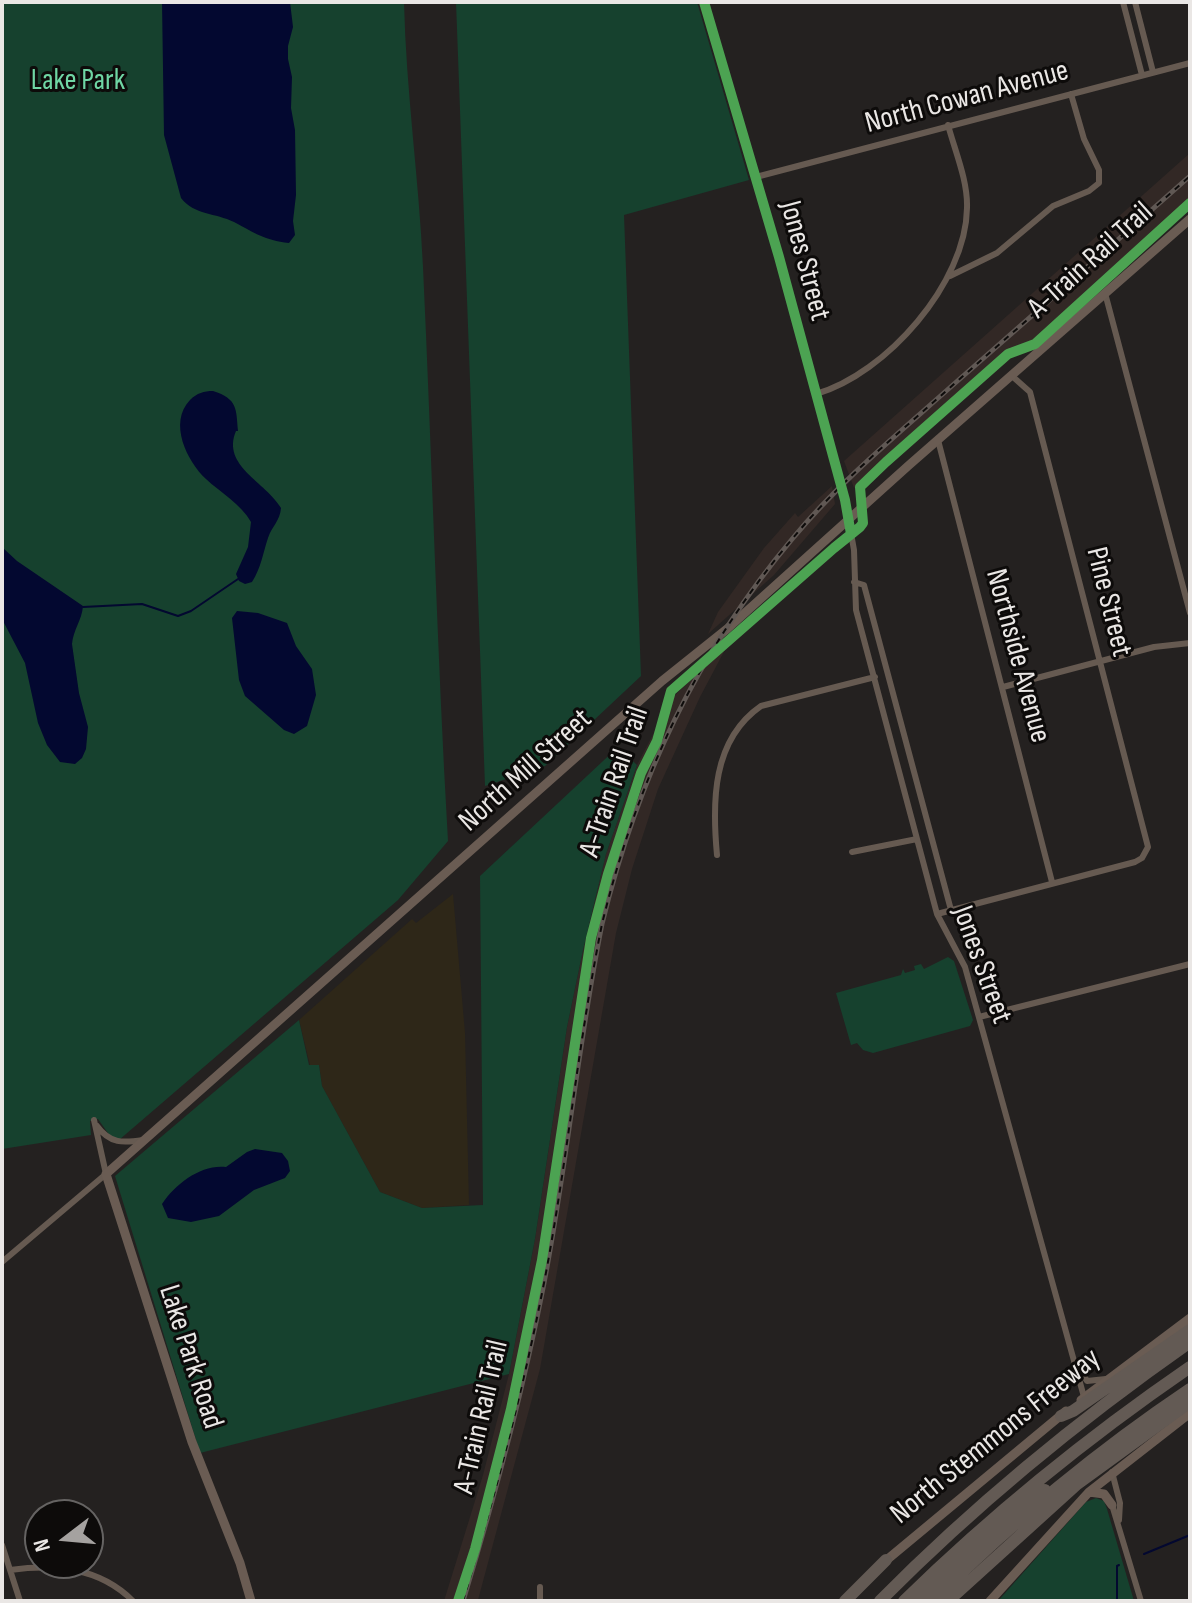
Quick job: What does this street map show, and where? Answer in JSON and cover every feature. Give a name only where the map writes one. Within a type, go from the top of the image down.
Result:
[{"type":"highway","points":[[1061,1416],[1073,1411],[1190,1330]]},
{"type":"highway","name":"North Stemmons Freeway","points":[[880,1601],[1020,1472],[1190,1342]]},
{"type":"highway","points":[[904,1601],[987,1524],[1066,1457],[1190,1367]]},
{"type":"highway","points":[[932,1601],[1068,1476],[1124,1433],[1190,1389]]},
{"type":"highway","points":[[948,1601],[1076,1485],[1190,1402]]},
{"type":"highway","points":[[918,1601],[1030,1499],[1068,1476]]},
{"type":"highway","points":[[845,1601],[886,1560]]},
{"type":"main road","name":"North Mill Street","points":[[106,1174],[1190,219]]},
{"type":"main road","name":"Lake Park Road","points":[[106,1174],[192,1442],[236,1553],[251,1601]]},
{"type":"main road","name":"North Stemmons Freeway","points":[[839,1601],[1106,1379],[1190,1318]]},
{"type":"main road","points":[[990,1601],[1089,1492],[1190,1413]]},
{"type":"main road","points":[[1089,1492],[1104,1494],[1112,1505]]},
{"type":"street","name":"Jones Street","points":[[704,2],[756,177],[848,519],[854,550],[856,610],[937,914],[965,967],[1084,1397]]},
{"type":"street","points":[[1123,2],[1142,75]]},
{"type":"street","points":[[1135,2],[1153,72]]},
{"type":"street","name":"North Cowan Avenue","points":[[756,177],[1190,63]]},
{"type":"street","points":[[948,277],[997,253],[1053,206],[1097,186],[1099,170],[1084,139],[1071,94]]},
{"type":"street","points":[[816,394],[852,377],[915,326],[948,277],[961,242],[967,207],[948,125]]},
{"type":"street","points":[[1105,293],[1190,613]]},
{"type":"street","name":"Pine Street","points":[[1012,376],[1030,392],[1148,847],[1142,858],[1135,862],[1052,882]]},
{"type":"street","name":"Northside Avenue","points":[[938,440],[1052,882]]},
{"type":"street","name":"Jones Street","points":[[854,582],[864,585],[951,910]]},
{"type":"street","points":[[1003,687],[1154,647],[1190,643]]},
{"type":"street","points":[[717,855],[714,803],[717,778],[729,743],[749,714],[761,706],[875,677]]},
{"type":"street","points":[[852,852],[917,839]]},
{"type":"street","points":[[937,914],[1052,882]]},
{"type":"street","points":[[979,1017],[1190,964]]},
{"type":"street","name":"Lake Park Road","points":[[106,1174],[95,1122],[112,1140],[122,1143],[143,1140]]},
{"type":"street","name":"North Mill Street","points":[[2,1262],[106,1174]]},
{"type":"street","points":[[1075,1361],[1085,1379],[1106,1379]]},
{"type":"street","points":[[1112,1472],[1120,1503],[1119,1524]]},
{"type":"street","points":[[1112,1505],[1141,1601]]},
{"type":"street","points":[[2,1545],[20,1601]]},
{"type":"street","points":[[10,1570],[36,1566],[80,1571],[102,1577],[133,1601]]},
{"type":"street","points":[[540,1587],[540,1601]]},
{"type":"shaded area","points":[[1190,153],[1190,198],[1173,217],[1034,342],[1005,353],[854,488],[844,461]]},
{"type":"shaded area","points":[[832,486],[835,504],[774,575],[708,634],[718,612],[764,548],[795,513],[798,517]]},
{"type":"shaded area","points":[[728,644],[658,789],[632,869],[616,933],[540,1369],[478,1600],[444,1601],[483,1475],[509,1374],[535,1239],[567,1027],[606,854],[637,765],[672,698]]},
{"type":"shaded area","points":[[453,894],[465,1033],[469,1205],[422,1208],[380,1192],[322,1086],[319,1065],[310,1065],[299,1020],[412,919],[416,923]]},
{"type":"green space","name":"Lake Park","points":[[2,2],[404,2],[423,267],[448,841],[398,900],[119,1140],[110,1136],[98,1119],[90,1121],[91,1135],[2,1149]]},
{"type":"green space","points":[[456,2],[697,2],[749,180],[624,215],[641,676],[545,766],[485,786]]},
{"type":"green space","points":[[618,747],[637,765],[606,854],[583,950],[567,1027],[535,1239],[509,1374],[200,1453],[115,1176],[299,1020],[309,1065],[319,1065],[322,1086],[380,1192],[422,1208],[483,1205],[480,876]]},
{"type":"green space","points":[[948,957],[954,961],[973,1020],[970,1026],[873,1053],[863,1050],[857,1043],[851,1045],[836,993],[901,975],[903,969],[905,973],[921,964],[924,969]]},
{"type":"green space","points":[[1096,1498],[1104,1501],[1107,1509],[1134,1601],[998,1601],[1086,1502]]},
{"type":"water","points":[[162,2],[290,2],[293,27],[288,59],[292,77],[296,195],[295,235],[289,243],[266,238],[227,219],[199,211],[181,198],[164,135]]},
{"type":"water","points":[[213,391],[227,398],[234,406],[238,431],[233,443],[240,464],[281,508],[255,577],[245,584],[239,581],[236,574],[248,547],[251,522],[192,462],[180,430],[184,409],[190,400],[201,393]]},
{"type":"water","points":[[2,547],[17,561],[83,606],[72,644],[79,693],[88,727],[86,749],[75,764],[60,762],[47,745],[38,723],[25,663],[2,619]]},
{"type":"water","points":[[237,611],[258,613],[287,623],[296,646],[312,669],[316,695],[307,726],[294,734],[284,730],[245,696],[239,680],[232,618]]},
{"type":"water","points":[[255,1149],[282,1153],[290,1171],[285,1178],[254,1190],[219,1216],[191,1222],[168,1218],[162,1204],[182,1182],[199,1172],[226,1167]]},
{"type":"waterway","points":[[83,607],[142,604],[178,616],[191,611],[238,579]]},
{"type":"waterway","points":[[1144,1554],[1190,1535]]},
{"type":"waterway","points":[[1117,1601],[1119,1565]]},
{"type":"railway","points":[[463,1601],[508,1443],[536,1323],[602,924],[633,819],[675,720],[700,672],[759,581],[830,497],[891,439],[1190,176]]},
{"type":"cycle path","points":[[704,2],[779,257],[845,500],[851,534]]},
{"type":"cycle path","name":"A-Train Rail Trail","points":[[458,1601],[475,1549],[511,1409],[542,1260],[591,938],[608,874],[641,773],[657,741],[671,691],[860,527],[863,523],[860,487],[886,462],[1008,354],[1035,344],[1190,203]]}]
